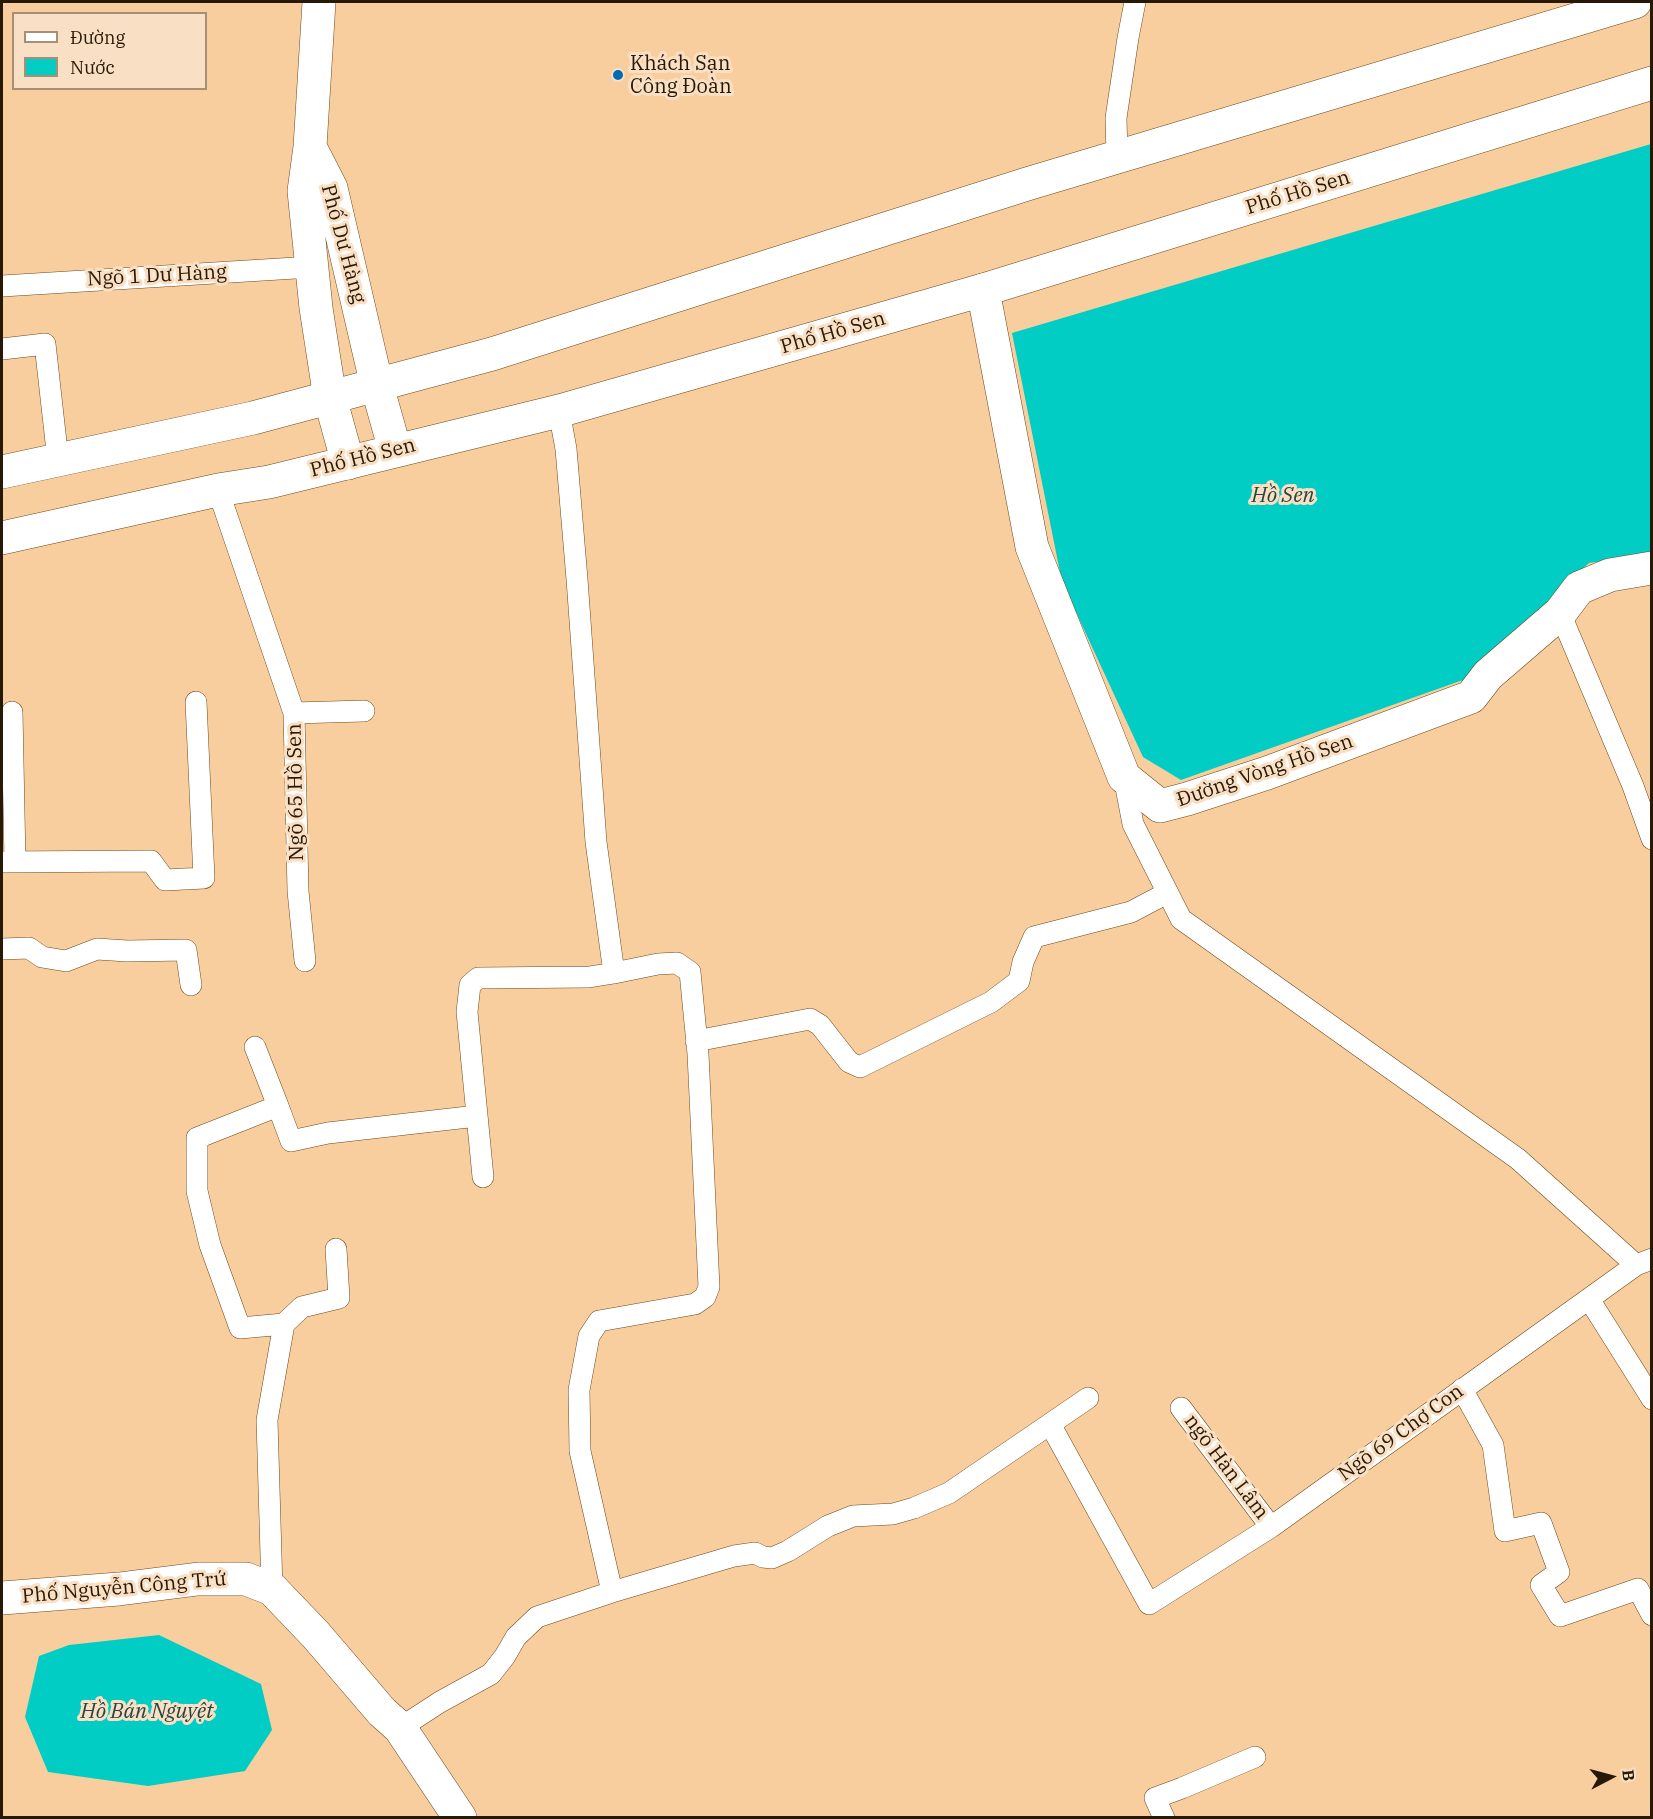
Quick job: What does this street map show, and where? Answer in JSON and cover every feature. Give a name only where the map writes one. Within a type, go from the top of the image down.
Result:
[{"type":"main road","points":[[320,2],[310,147],[304,191],[330,398],[348,463]]},
{"type":"main road","points":[[2,472],[253,418],[492,354],[1117,156],[1635,2]]},
{"type":"main road","name":"Phố Hồ Sen","points":[[2,538],[218,490],[269,482],[559,411],[983,290],[1652,83]]},
{"type":"main road","name":"Phố Dư Hàng","points":[[310,147],[331,188],[377,386],[395,450]]},
{"type":"main road","name":"Đường Vòng Hồ Sen","points":[[983,290],[1032,547],[1124,777],[1160,806],[1267,773],[1471,698],[1488,675],[1560,613],[1579,588],[1610,575],[1652,568]]},
{"type":"main road","name":"Phố Nguyễn Công Trứ","points":[[2,1598],[119,1589],[198,1579],[246,1579],[272,1589],[316,1635],[382,1712],[400,1728],[460,1818]]},
{"type":"lane","points":[[1117,156],[1116,118],[1135,2]]},
{"type":"lane","name":"Ngõ 1 Dư Hàng","points":[[2,286],[312,267]]},
{"type":"lane","points":[[2,349],[45,344],[58,460]]},
{"type":"lane","points":[[559,411],[566,449],[596,842],[614,973]]},
{"type":"lane","name":"Ngõ 65 Hồ Sen","points":[[218,490],[294,713],[298,891],[305,961]]},
{"type":"lane","points":[[1560,613],[1642,783],[1652,839]]},
{"type":"lane","points":[[12,712],[8,862],[152,861],[165,880],[204,878],[196,702]]},
{"type":"lane","points":[[294,713],[364,711]]},
{"type":"lane","points":[[1124,777],[1133,824],[1180,919],[1518,1159],[1644,1262]]},
{"type":"lane","points":[[696,1041],[810,1019],[820,1025],[849,1062],[860,1067],[991,1002],[1019,981],[1023,962],[1034,937],[1131,912],[1167,893]]},
{"type":"lane","points":[[2,949],[29,948],[42,957],[66,961],[97,949],[186,950],[191,986]]},
{"type":"lane","points":[[483,1177],[467,1012],[470,985],[478,978],[589,977],[658,964],[677,963],[690,972],[696,1041],[709,1287],[705,1298],[695,1304],[598,1321],[589,1336],[579,1390],[580,1451],[612,1592]]},
{"type":"lane","points":[[255,1047],[291,1141],[328,1133],[477,1116]]},
{"type":"lane","points":[[278,1106],[197,1138],[197,1191],[210,1245],[240,1328],[284,1324]]},
{"type":"lane","points":[[272,1589],[267,1420],[284,1324],[302,1307],[339,1298],[336,1249]]},
{"type":"lane","name":"Ngõ 69 Chợ Con","points":[[1050,1424],[1149,1605],[1271,1527],[1462,1389],[1644,1262]]},
{"type":"lane","points":[[1589,1299],[1652,1399]]},
{"type":"lane","points":[[1462,1389],[1493,1445],[1505,1531],[1541,1523],[1559,1572],[1541,1585],[1560,1616],[1638,1589],[1652,1615]]},
{"type":"lane","points":[[400,1728],[440,1702],[491,1674],[516,1637],[537,1617],[734,1556],[755,1553],[772,1558],[788,1551],[828,1526],[853,1516],[893,1514],[914,1508],[949,1492],[1088,1398]]},
{"type":"lane","name":"ngõ Hàn Lâm","points":[[1181,1408],[1271,1527]]},
{"type":"lane","points":[[1164,1818],[1155,1798],[1255,1757]]},
{"type":"water","name":"Hồ Sen","points":[[1651,144],[1651,554],[1589,563],[1463,680],[1181,780],[1143,757],[1062,582],[1012,333]]},
{"type":"water","name":"Hồ Bán Nguyệt","points":[[159,1635],[261,1684],[272,1730],[245,1771],[148,1786],[48,1772],[25,1717],[39,1656],[69,1645]]},
{"type":"place","name":"Khách Sạn Công Đoàn","points":[[618,75]]}]
